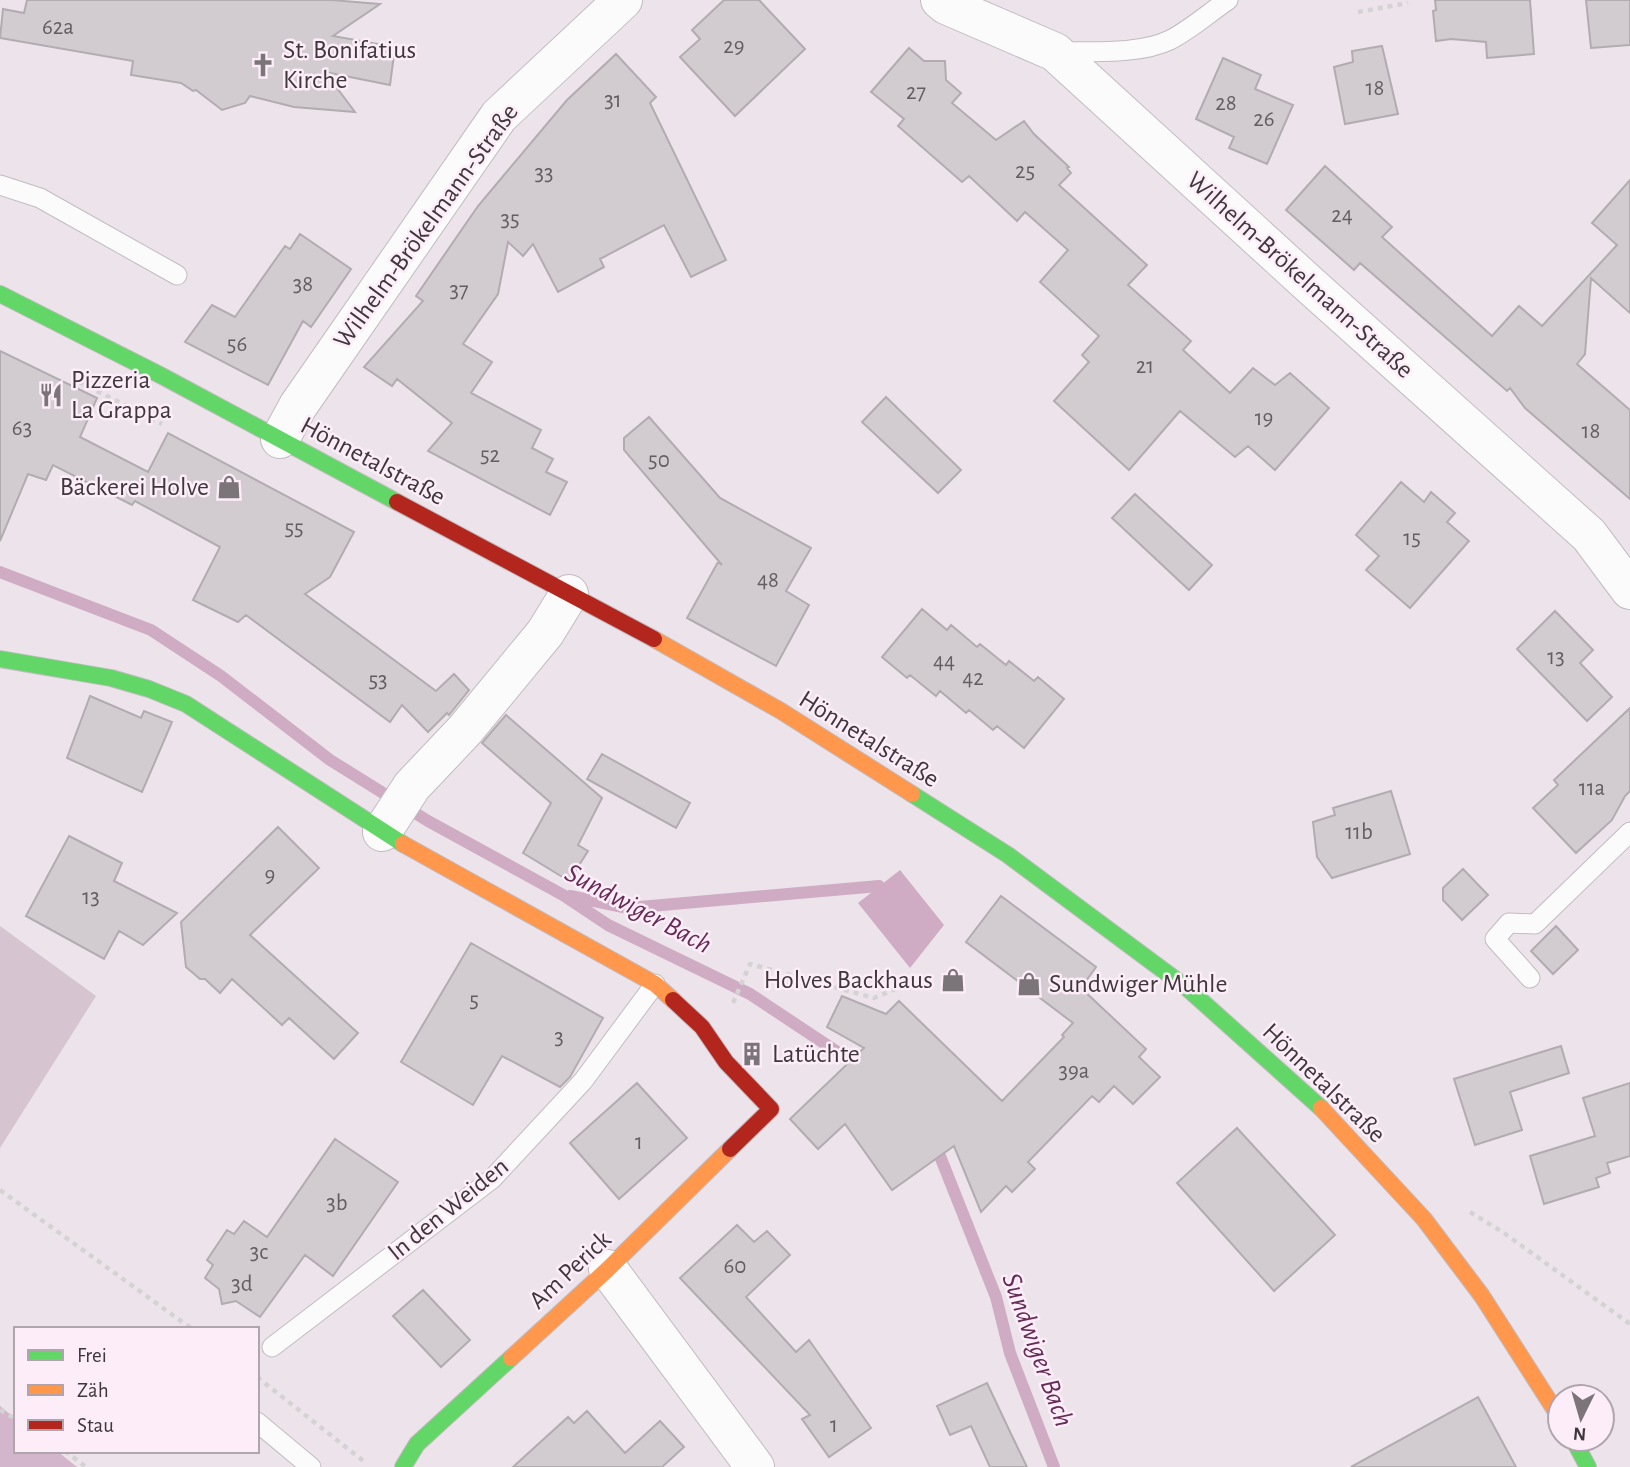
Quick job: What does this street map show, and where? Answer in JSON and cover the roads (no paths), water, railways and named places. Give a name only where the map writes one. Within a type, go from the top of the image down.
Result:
[{"type":"main road","name":"Hönnetalstraße","points":[[0,294],[280,439],[780,711],[1008,855],[1187,988],[1313,1099],[1424,1219],[1482,1296],[1546,1396]]},
{"type":"main road","points":[[0,659],[17,664],[101,676],[172,697],[386,827],[655,984]]},
{"type":"main road","name":"Am Perick","points":[[403,1467],[417,1444],[608,1269],[771,1109],[726,1062],[702,1027],[655,984]]},
{"type":"street","name":"Wilhelm-Brökelmann-Straße","points":[[280,439],[298,406],[499,116],[623,0]]},
{"type":"street","name":"Wilhelm-Brökelmann-Straße","points":[[940,0],[1055,52],[1589,535],[1630,590]]},
{"type":"street","points":[[386,827],[412,786],[466,730],[550,625],[569,594]]},
{"type":"street","points":[[608,1269],[755,1467]]},
{"type":"lane","points":[[1055,52],[1111,51],[1142,48],[1169,41],[1228,0]]},
{"type":"lane","points":[[0,185],[40,198],[177,275]]},
{"type":"lane","points":[[1530,978],[1495,939],[1509,923],[1535,924],[1630,832]]},
{"type":"lane","name":"In den Weiden","points":[[272,1347],[492,1179],[583,1081],[655,984]]},
{"type":"lane","points":[[259,1424],[311,1467]]},
{"type":"waterway","name":"Sundwiger Bach","points":[[0,572],[151,630],[221,676],[330,760],[428,821],[563,895],[608,925],[750,994],[863,1069]]},
{"type":"waterway","points":[[570,896],[628,908],[879,886]]},
{"type":"waterway","name":"Sundwiger Bach","points":[[934,1141],[996,1297],[1010,1353],[1054,1467]]},
{"type":"place","name":"St. Bonifatius Kirche","points":[[263,65]]},
{"type":"place","name":"Pizzeria La Grappa","points":[[51,395]]},
{"type":"place","name":"Bäckerei Holve","points":[[229,487]]},
{"type":"place","name":"Holves Backhaus","points":[[953,980]]},
{"type":"place","name":"Sundwiger Mühle","points":[[1029,984]]},
{"type":"place","name":"Latüchte","points":[[752,1054]]}]
